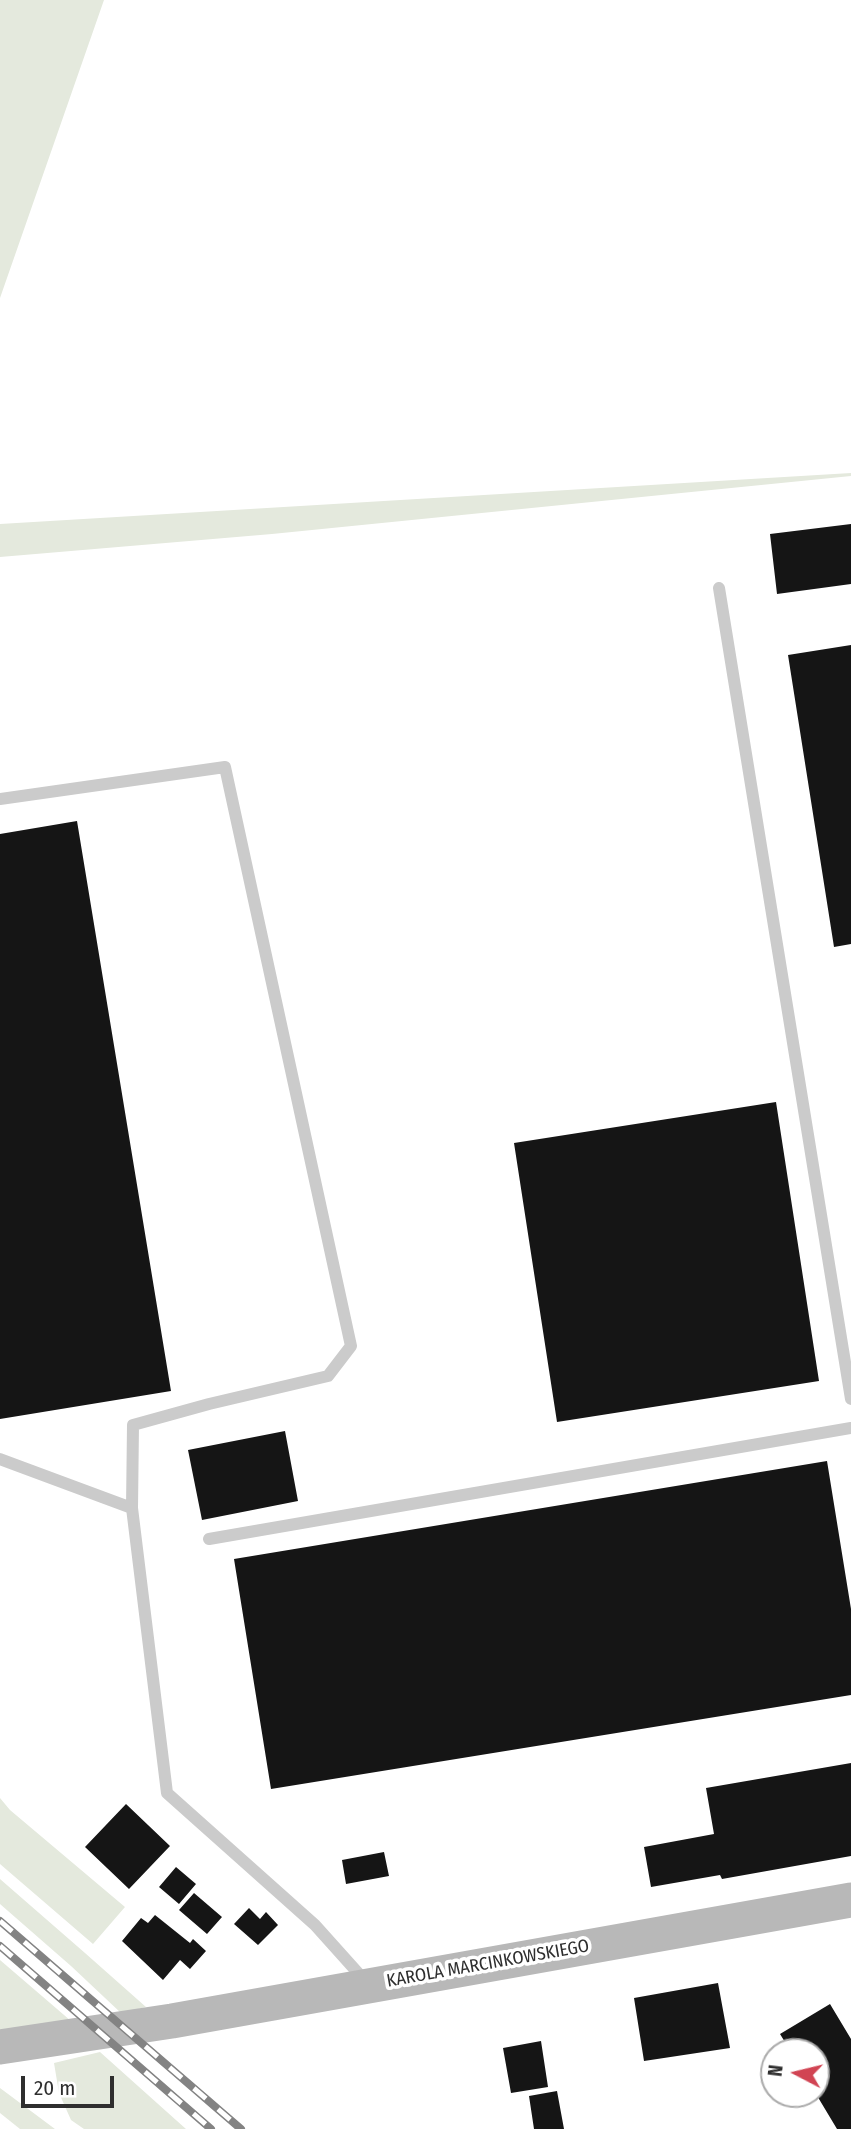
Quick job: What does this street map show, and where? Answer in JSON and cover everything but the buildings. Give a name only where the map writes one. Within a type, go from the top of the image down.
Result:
[{"type":"street","name":"KAROLA MARCINKOWSKIEGO","points":[[0,2047],[126,2029],[851,1900]]},
{"type":"lane","points":[[719,588],[851,1399]]},
{"type":"lane","points":[[0,799],[225,767],[351,1346],[328,1376],[134,1425],[132,1508],[167,1793],[316,1925],[370,1985]]},
{"type":"lane","points":[[209,1539],[851,1428]]},
{"type":"lane","points":[[0,1459],[132,1508]]},
{"type":"shaded area","points":[[0,0],[104,0],[0,298]]},
{"type":"shaded area","points":[[851,473],[851,476],[272,534],[0,557],[0,524]]},
{"type":"shaded area","points":[[0,1798],[10,1810],[125,1907],[93,1944],[0,1864]]},
{"type":"shaded area","points":[[0,1879],[146,2007],[121,2013],[0,1904]]},
{"type":"shaded area","points":[[0,1960],[71,2021],[0,2033]]},
{"type":"shaded area","points":[[100,2052],[186,2129],[84,2129],[71,2120],[59,2093],[54,2063]]},
{"type":"shaded area","points":[[0,2088],[55,2129],[20,2129],[0,2113]]},
{"type":"railway","points":[[0,1921],[241,2129]]},
{"type":"railway","points":[[0,1946],[211,2129]]}]
